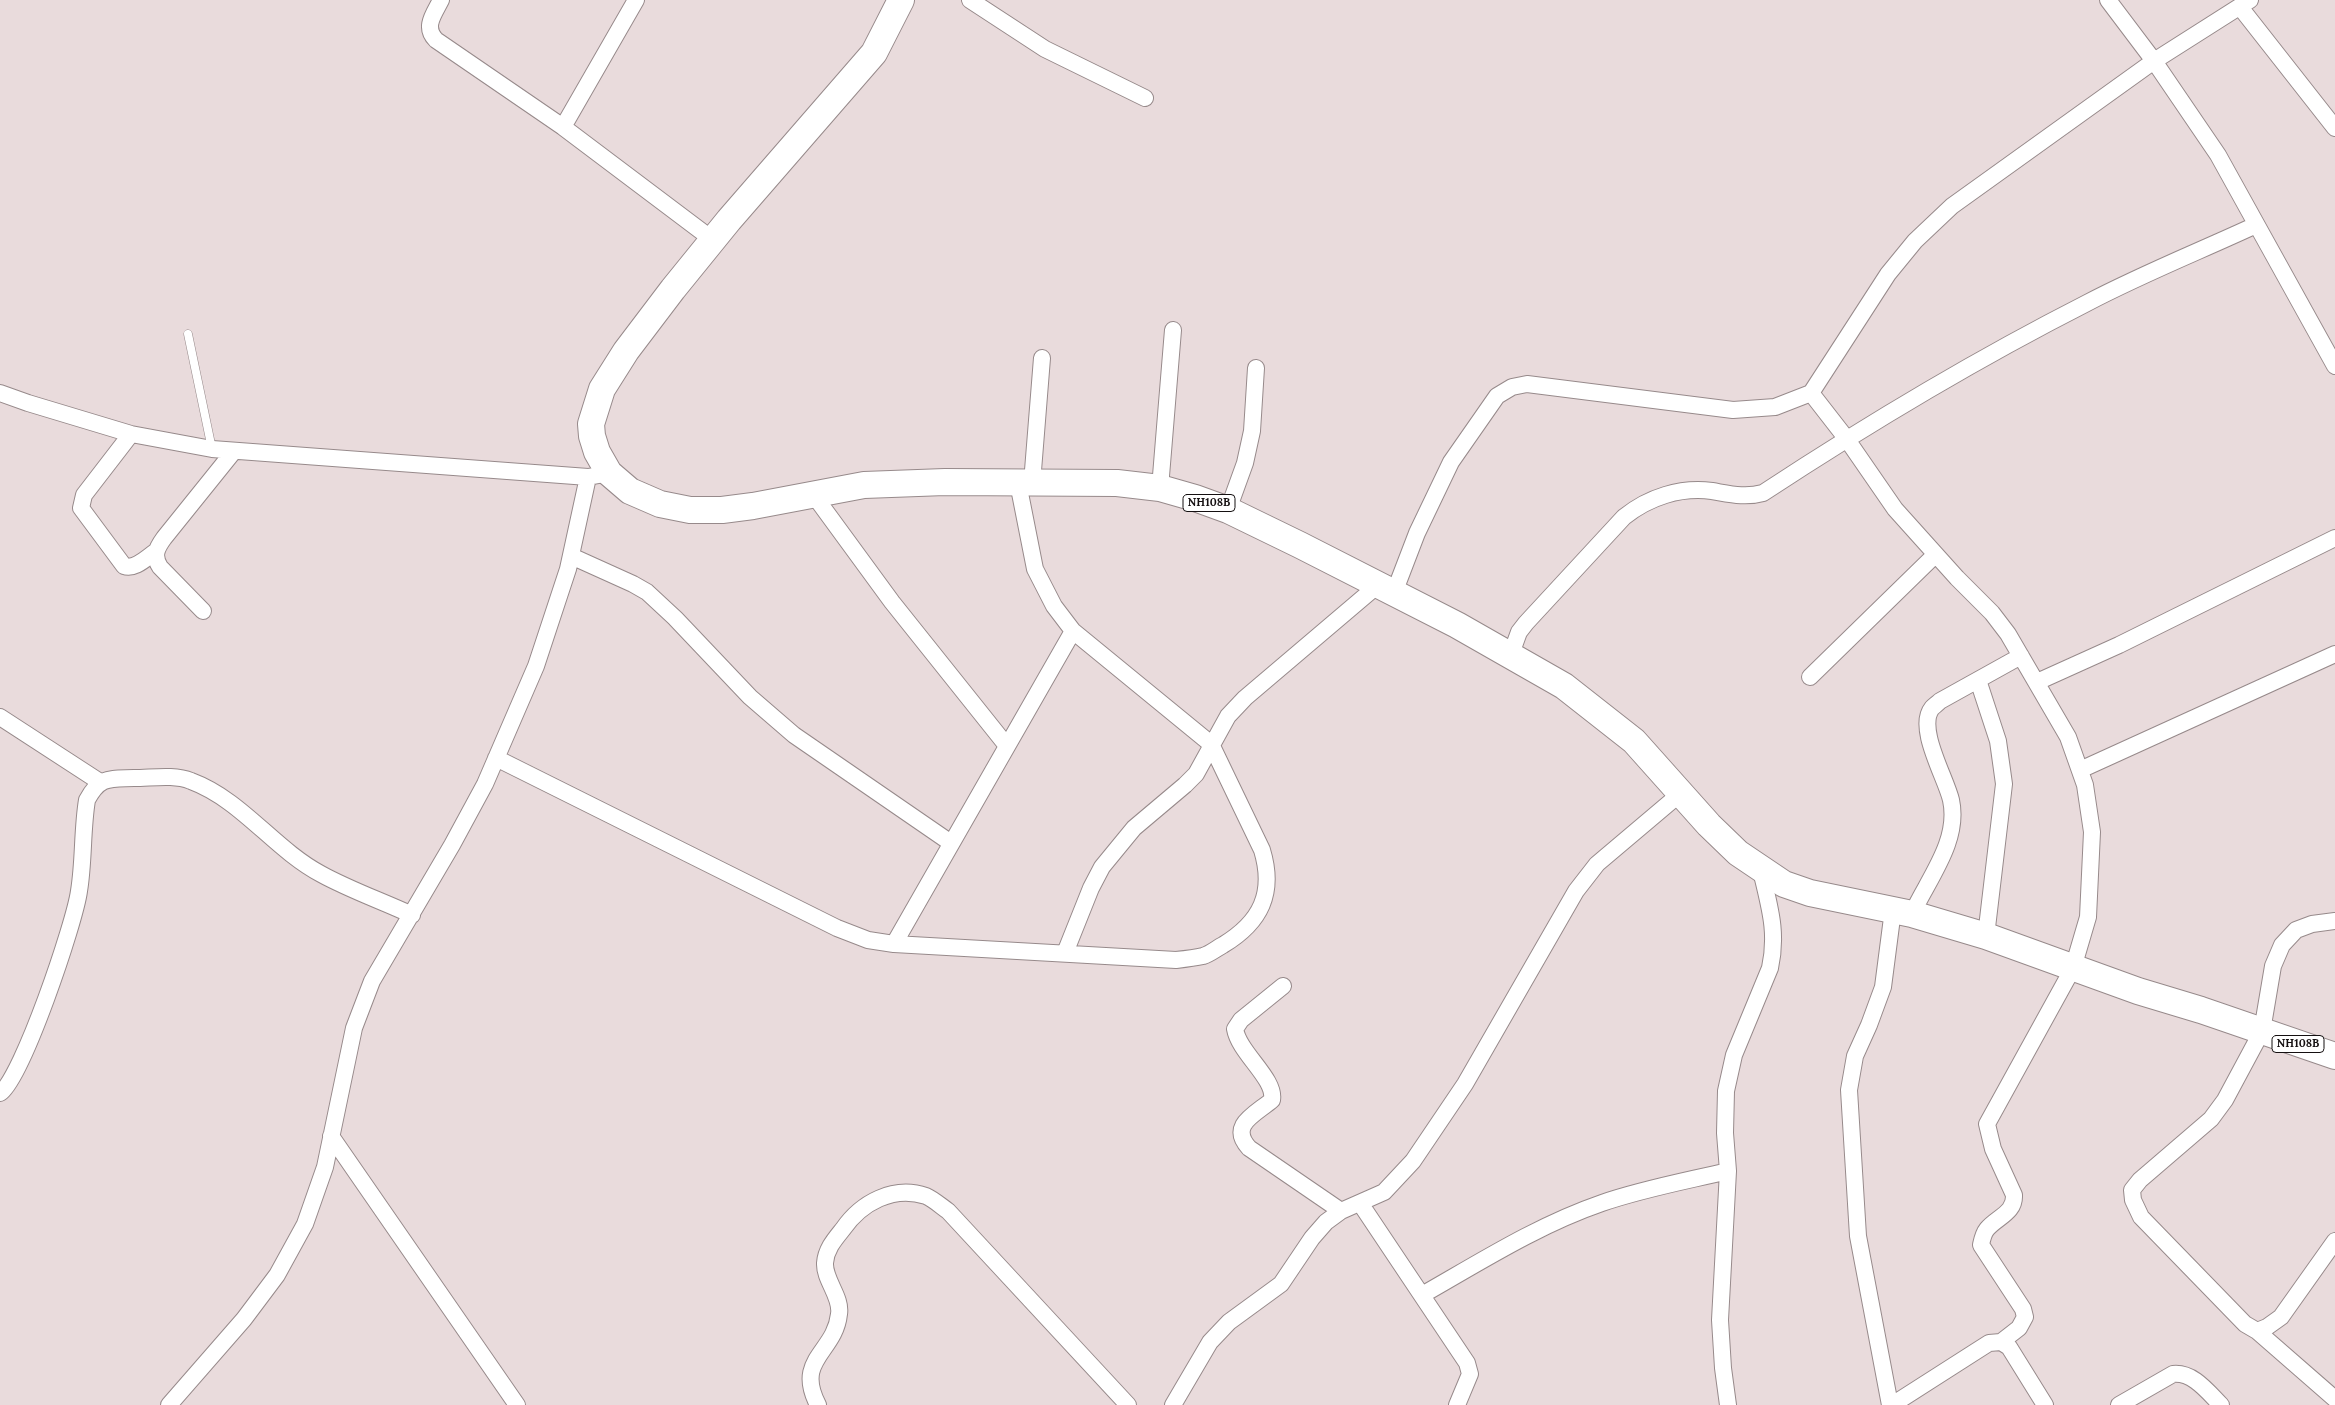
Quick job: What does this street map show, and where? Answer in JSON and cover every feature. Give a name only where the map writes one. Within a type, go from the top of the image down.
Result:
[{"type":"highway","name":"NH108B","points":[[901,0],[874,53],[713,240],[645,326],[602,389],[591,424],[597,452],[599,475],[660,504],[690,510],[722,510],[753,506],[864,485],[944,482],[1117,483],[1160,488],[1195,498],[1228,510],[1386,589],[1511,654],[1564,686],[1634,741],[1709,825],[1738,853],[1784,884],[1810,893],[1902,912],[1986,936],[2073,968],[2335,1056]]},
{"type":"street","points":[[441,0],[430,24],[432,36],[459,57],[563,127],[713,240]]},
{"type":"street","points":[[563,127],[636,0]]},
{"type":"street","points":[[970,0],[1045,49],[1145,98]]},
{"type":"street","points":[[2108,0],[2154,61],[2218,155],[2334,361]]},
{"type":"street","points":[[1065,953],[1091,888],[1102,867],[1134,828],[1196,774],[1228,716],[1245,698],[1386,589],[1417,532],[1451,462],[1497,396],[1512,387],[1527,384],[1733,410],[1775,407],[1811,393],[1865,308],[1915,241],[1952,206],[2154,61],[2245,4],[2335,128]]},
{"type":"street","points":[[1511,654],[1519,632],[1526,623],[1624,517],[1638,506],[1654,498],[1680,491],[1701,490],[1751,496],[1763,492],[1846,438],[1946,378],[2088,302],[2256,225]]},
{"type":"street","points":[[1160,488],[1173,330]]},
{"type":"street","points":[[496,758],[837,928],[868,940],[894,944],[1176,960],[1205,956],[1240,934],[1257,914],[1267,889],[1267,868],[1262,850],[1211,744],[1073,631],[1054,606],[1035,569],[1025,483],[1042,358]]},
{"type":"street","points":[[1228,510],[1245,463],[1252,431],[1256,368]]},
{"type":"street","points":[[0,393],[131,434],[212,449],[599,475],[570,556],[536,666],[496,758],[457,836],[372,981],[354,1028],[325,1167],[305,1224],[277,1275],[244,1320],[169,1405]]},
{"type":"street","points":[[1811,393],[1846,438],[1895,509],[1935,555],[1992,613],[2021,656],[2068,737],[2085,785],[2092,832],[2088,917],[2073,968],[1987,1124],[1993,1149],[2014,1195],[2015,1203],[1987,1230],[1981,1245],[2023,1309],[2025,1316],[2019,1328],[2000,1342],[1990,1343],[1891,1405],[1858,1236],[1849,1090],[1855,1056],[1883,987],[1902,912],[1945,852],[1952,831],[1951,800],[1927,733],[1927,720],[1931,709],[1940,701],[2021,656]]},
{"type":"street","points":[[131,434],[84,495],[81,508],[124,566],[130,568],[155,552],[234,451]]},
{"type":"street","points":[[813,494],[892,602],[1007,746]]},
{"type":"street","points":[[2037,682],[2335,538]]},
{"type":"street","points":[[155,552],[156,560],[160,567],[203,611]]},
{"type":"street","points":[[1810,676],[1935,555]]},
{"type":"street","points":[[570,556],[647,592],[676,618],[744,690],[794,735],[951,843]]},
{"type":"street","points":[[894,944],[1073,631]]},
{"type":"street","points":[[2080,770],[2335,654]]},
{"type":"street","points":[[1978,680],[1998,741],[2004,784],[1986,936]]},
{"type":"street","points":[[0,717],[100,782]]},
{"type":"street","points":[[0,1093],[14,1074],[68,940],[79,892],[87,800],[94,787],[106,779],[174,777],[190,780],[230,803],[296,859],[321,874],[412,914]]},
{"type":"street","points":[[1173,1405],[1188,1377],[1217,1334],[1229,1322],[1281,1284],[1312,1238],[1326,1222],[1341,1211],[1384,1192],[1413,1162],[1465,1084],[1576,891],[1597,864],[1681,793]]},
{"type":"street","points":[[1728,1405],[1723,1368],[1720,1320],[1728,1171],[1725,1133],[1726,1090],[1729,1073],[1770,968],[1775,940],[1761,870]]},
{"type":"street","points":[[2335,921],[2312,924],[2296,930],[2282,945],[2274,966],[2262,1031],[2224,1100],[2211,1120],[2140,1180],[2132,1190],[2133,1200],[2141,1217],[2245,1324],[2257,1332],[2335,1399]]},
{"type":"street","points":[[1283,986],[1241,1020],[1235,1029],[1242,1048],[1270,1086],[1273,1094],[1272,1100],[1244,1122],[1240,1129],[1241,1140],[1249,1148],[1341,1211]]},
{"type":"street","points":[[331,1136],[517,1405]]},
{"type":"street","points":[[1422,1295],[1532,1232],[1569,1215],[1604,1202],[1728,1171]]},
{"type":"street","points":[[818,1405],[811,1391],[809,1377],[815,1362],[834,1331],[840,1313],[827,1275],[826,1262],[829,1248],[851,1217],[866,1206],[886,1195],[905,1193],[926,1197],[948,1211],[1126,1404]]},
{"type":"street","points":[[1360,1204],[1462,1355],[1470,1374],[1457,1405]]},
{"type":"street","points":[[2257,1332],[2267,1328],[2281,1317],[2335,1241]]},
{"type":"street","points":[[2000,1342],[2009,1347],[2045,1405]]},
{"type":"street","points":[[2122,1404],[2173,1374],[2183,1373],[2195,1380],[2221,1405]]},
{"type":"lane","points":[[188,334],[212,449]]}]
